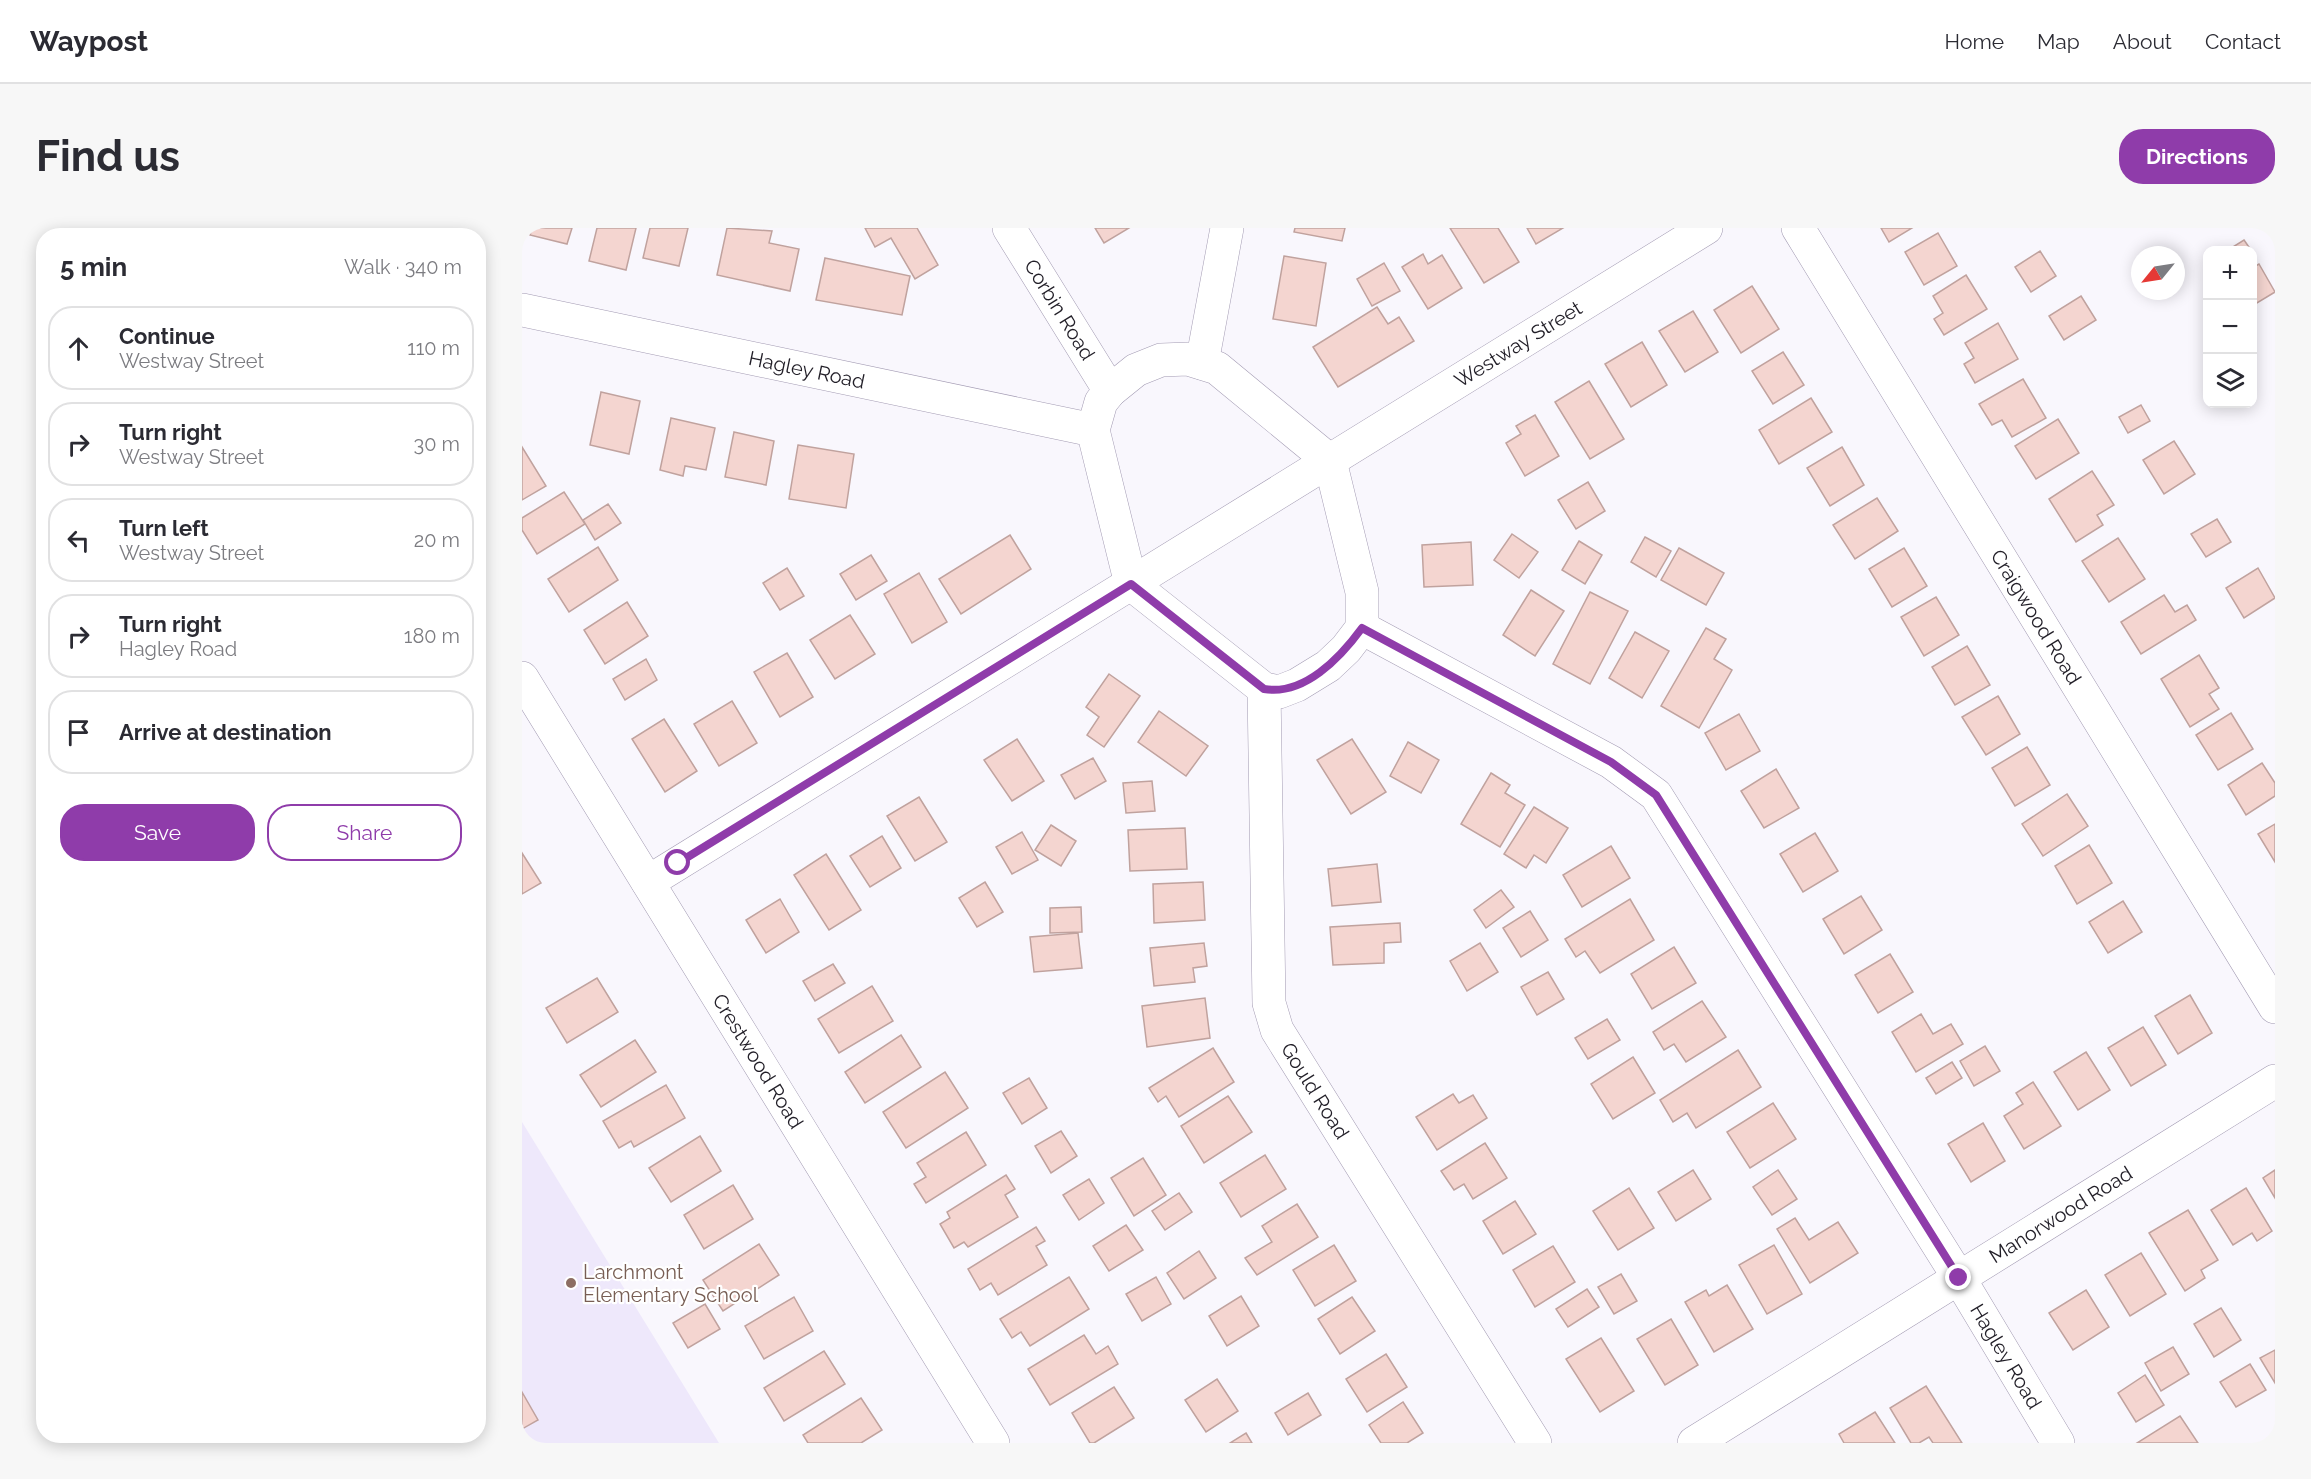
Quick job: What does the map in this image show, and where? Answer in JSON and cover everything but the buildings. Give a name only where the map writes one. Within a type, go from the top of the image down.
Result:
[{"type":"street","name":"Corbin Road","points":[[1009,228],[1110,391]]},
{"type":"street","points":[[1202,363],[1227,228]]},
{"type":"street","name":"Westway Street","points":[[648,882],[1706,228]]},
{"type":"street","name":"Craigwood Road","points":[[1798,228],[2275,1007]]},
{"type":"street","name":"Hagley Road","points":[[522,310],[1092,430]]},
{"type":"street","points":[[1188,359],[1202,363],[1217,368],[1330,461],[1362,592],[1362,628],[1346,649],[1328,666],[1297,685],[1279,692],[1264,689],[1131,584],[1092,430],[1101,402],[1110,391],[1136,370],[1161,360],[1188,359]]},
{"type":"street","name":"Hagley Road","points":[[1362,628],[1611,762],[1656,795],[1959,1278],[2058,1443]]},
{"type":"street","name":"Crestwood Road","points":[[522,678],[993,1443]]},
{"type":"street","name":"Gould Road","points":[[1264,689],[1269,1003],[1277,1030],[1535,1443]]},
{"type":"street","name":"Manorwood Road","points":[[1694,1443],[2275,1081]]},
{"type":"shaded area","name":"Larchmont Elementary School","points":[[522,1122],[719,1443],[522,1443]]},
{"type":"place","name":"Larchmont Elementary School","points":[[571,1283]]},
{"type":"route","points":[[678,863],[1131,584],[1236,669],[1264,689],[1279,692],[1297,685],[1328,666],[1346,649],[1362,628],[1611,762],[1634,776],[1656,795],[1959,1278]]}]
